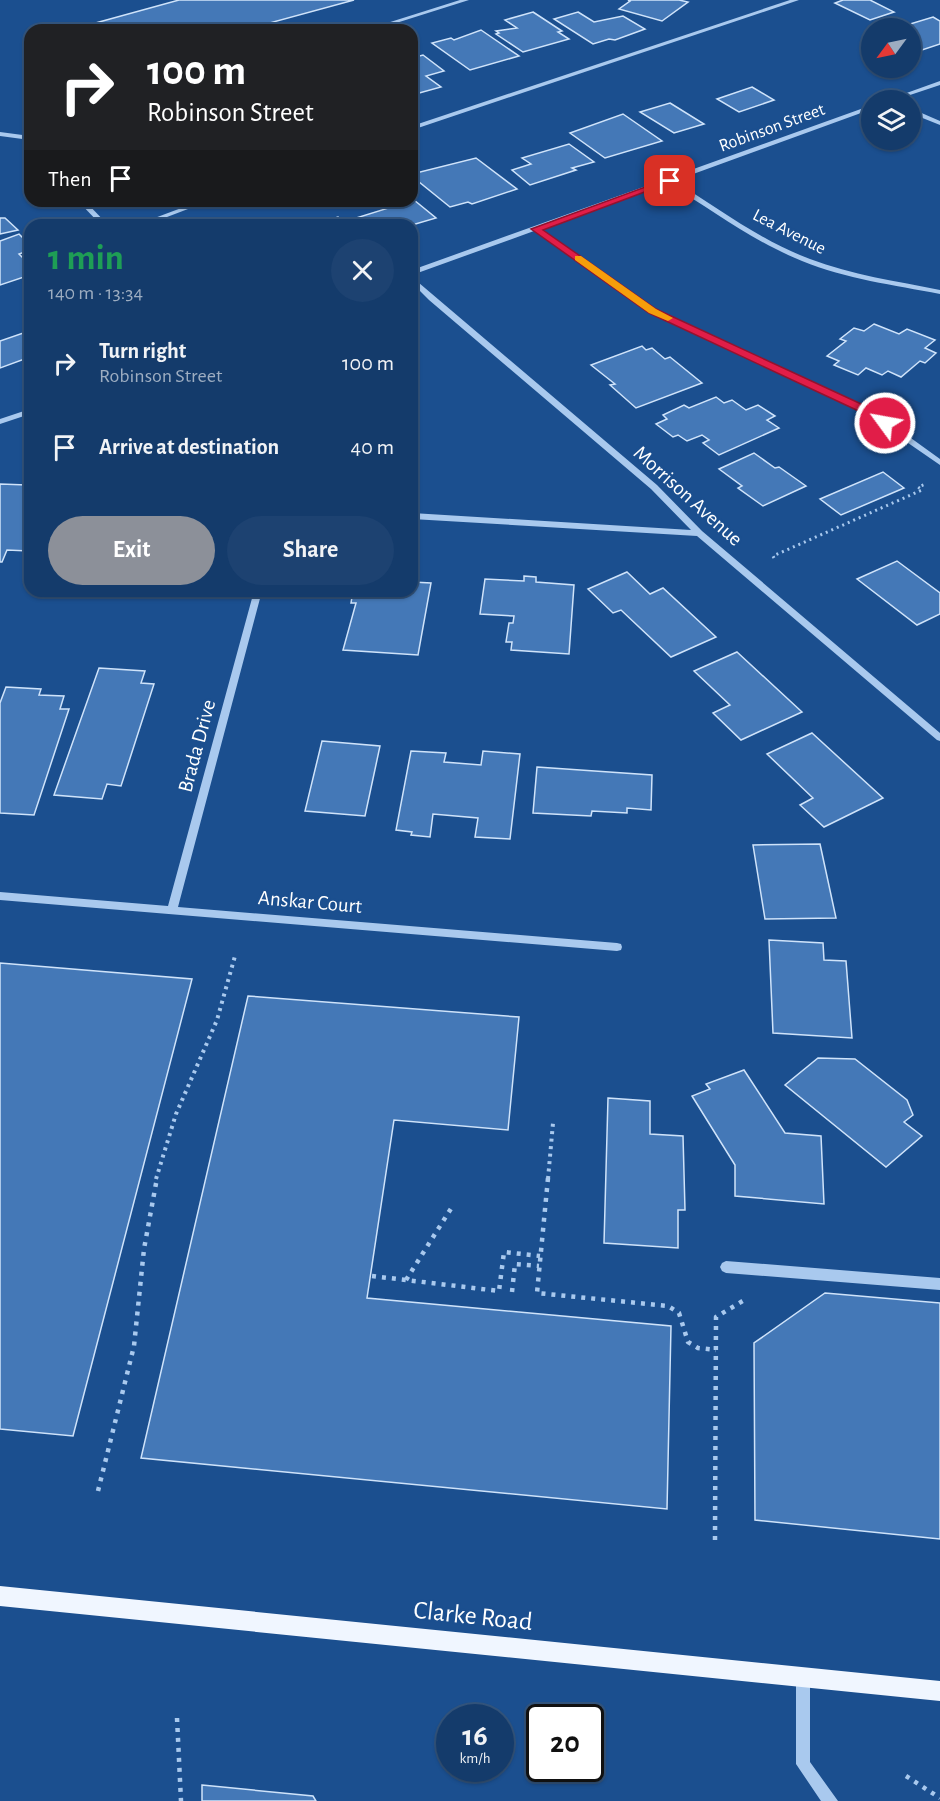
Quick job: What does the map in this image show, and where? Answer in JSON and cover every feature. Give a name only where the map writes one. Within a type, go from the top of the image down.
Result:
[{"type":"main road","name":"Clarke Road","points":[[0,1596],[940,1691]]},
{"type":"street","points":[[388,24],[466,0]]},
{"type":"street","points":[[418,126],[796,0]]},
{"type":"street","points":[[920,90],[940,83]]},
{"type":"street","name":"Robinson Street","points":[[418,271],[861,111]]},
{"type":"street","points":[[921,115],[940,123]]},
{"type":"street","points":[[0,134],[24,137]]},
{"type":"street","name":"Lea Avenue","points":[[670,181],[765,239],[807,261],[847,273],[940,292]]},
{"type":"street","points":[[87,207],[99,219]]},
{"type":"street","points":[[156,219],[189,207]]},
{"type":"street","points":[[536,229],[652,311],[869,412],[940,463]]},
{"type":"street","name":"Morrison Avenue","points":[[418,285],[654,487],[699,533],[940,738]]},
{"type":"street","points":[[0,422],[24,413]]},
{"type":"street","points":[[418,516],[699,533]]},
{"type":"street","name":"Brada Drive","points":[[172,910],[256,597]]},
{"type":"street","name":"Anskar Court","points":[[0,896],[617,947]]},
{"type":"street","points":[[726,1267],[940,1284]]},
{"type":"street","points":[[803,1677],[803,1764],[830,1801]]},
{"type":"path","points":[[780,563],[773,556],[922,490],[918,487]]},
{"type":"path","points":[[98,1491],[134,1346],[144,1249],[152,1197],[162,1155],[176,1114],[217,1020],[235,957]]},
{"type":"path","points":[[553,1123],[537,1293],[668,1306],[679,1313],[684,1338],[688,1344],[694,1348],[716,1350]]},
{"type":"path","points":[[406,1280],[452,1207]]},
{"type":"path","points":[[372,1276],[499,1291],[504,1252],[540,1256]]},
{"type":"path","points":[[512,1292],[515,1264],[539,1266]]},
{"type":"path","points":[[715,1540],[716,1317],[791,1272]]},
{"type":"path","points":[[177,1718],[181,1801]]},
{"type":"path","points":[[906,1776],[940,1798]]},
{"type":"building","points":[[179,0],[354,0],[266,24],[92,24]]},
{"type":"building","points":[[628,0],[688,2],[662,21],[619,9],[630,1]]},
{"type":"building","points":[[843,0],[870,0],[894,12],[876,18],[866,18],[835,3]]},
{"type":"building","points":[[533,12],[562,31],[558,32],[569,39],[523,52],[496,34],[499,33],[496,31],[517,28],[505,20]]},
{"type":"building","points":[[578,12],[594,22],[623,16],[645,29],[615,40],[609,39],[593,44],[554,19]]},
{"type":"building","points":[[933,17],[940,21],[940,44],[921,50],[921,21]]},
{"type":"building","points":[[481,30],[519,56],[470,70],[432,43],[451,38],[454,40]]},
{"type":"building","points":[[423,55],[444,71],[426,76],[441,87],[418,93],[418,56]]},
{"type":"building","points":[[752,87],[774,100],[739,112],[717,99]]},
{"type":"building","points":[[670,103],[704,124],[674,133],[640,112]]},
{"type":"building","points":[[623,114],[662,141],[605,158],[570,133]]},
{"type":"building","points":[[569,144],[594,162],[530,185],[512,170],[531,164],[522,158]]},
{"type":"building","points":[[476,158],[517,189],[472,204],[468,202],[450,207],[418,181],[418,172]]},
{"type":"building","points":[[418,203],[436,218],[418,223],[418,219],[356,218],[391,207],[418,207]]},
{"type":"building","points":[[0,218],[5,218],[18,230],[0,234]]},
{"type":"building","points":[[19,234],[24,239],[24,252],[19,254],[24,259],[24,277],[0,285],[0,241]]},
{"type":"building","points":[[874,324],[899,334],[907,329],[935,340],[925,348],[936,353],[925,363],[920,361],[901,377],[888,371],[882,375],[866,368],[858,375],[834,365],[839,361],[827,356],[846,341],[840,339],[854,328],[864,331]]},
{"type":"building","points":[[24,333],[24,359],[0,368],[0,341]]},
{"type":"building","points":[[642,346],[646,350],[652,348],[665,359],[670,357],[702,383],[636,408],[610,385],[615,384],[591,365]]},
{"type":"building","points":[[716,397],[724,403],[732,400],[746,410],[758,405],[775,416],[767,420],[779,428],[719,455],[703,443],[709,440],[702,435],[687,441],[678,435],[673,437],[656,424],[667,419],[663,415],[684,405],[689,408]]},
{"type":"building","points":[[754,453],[806,486],[763,506],[738,488],[742,486],[719,469]]},
{"type":"building","points":[[883,472],[904,488],[841,515],[820,499]]},
{"type":"building","points":[[0,484],[24,485],[24,551],[7,550],[2,562],[0,562]]},
{"type":"building","points":[[897,561],[940,593],[940,614],[917,625],[857,579]]},
{"type":"building","points":[[627,572],[650,594],[663,588],[716,637],[671,657],[621,610],[613,613],[588,589]]},
{"type":"building","points":[[524,576],[536,577],[536,582],[574,585],[569,654],[511,650],[512,642],[506,642],[509,623],[513,623],[514,616],[480,614],[485,579],[524,581]]},
{"type":"building","points":[[418,582],[431,583],[418,655],[343,650],[356,603],[351,603],[352,597],[418,597]]},
{"type":"building","points":[[737,652],[802,712],[741,740],[713,713],[730,705],[694,671]]},
{"type":"building","points":[[99,668],[145,671],[141,683],[154,684],[121,786],[107,784],[102,799],[54,795]]},
{"type":"building","points":[[6,687],[41,689],[39,695],[64,696],[60,709],[69,709],[34,815],[0,813],[0,703]]},
{"type":"building","points":[[812,733],[883,798],[824,827],[800,805],[813,798],[767,754]]},
{"type":"building","points":[[322,741],[380,746],[365,816],[305,811]]},
{"type":"building","points":[[411,751],[446,753],[444,762],[481,765],[483,751],[520,754],[510,839],[475,837],[478,818],[433,814],[430,837],[411,835],[412,832],[396,830]]},
{"type":"building","points":[[537,767],[652,775],[651,810],[627,808],[627,813],[592,811],[591,816],[533,813]]},
{"type":"building","points":[[820,844],[836,918],[765,919],[753,845]]},
{"type":"building","points":[[769,940],[823,943],[824,960],[846,961],[852,1038],[773,1033]]},
{"type":"building","points":[[0,963],[192,979],[73,1436],[0,1429]]},
{"type":"building","points":[[248,996],[519,1017],[508,1130],[394,1120],[367,1298],[671,1326],[667,1509],[141,1458]]},
{"type":"building","points":[[818,1058],[855,1059],[907,1100],[913,1115],[904,1122],[922,1136],[886,1167],[785,1085]]},
{"type":"building","points":[[744,1070],[785,1133],[821,1136],[824,1204],[735,1196],[735,1165],[692,1096],[710,1089],[706,1084]]},
{"type":"building","points":[[608,1098],[650,1101],[650,1134],[683,1136],[685,1210],[678,1210],[678,1248],[604,1243]]},
{"type":"building","points":[[825,1293],[940,1303],[940,1539],[755,1520],[754,1343]]},
{"type":"building","points":[[202,1785],[313,1796],[316,1801],[202,1801]]},
{"type":"slow traffic","points":[[578,258],[652,311],[668,318]]},
{"type":"route","points":[[670,181],[536,229],[652,311],[869,412],[885,423]]}]
